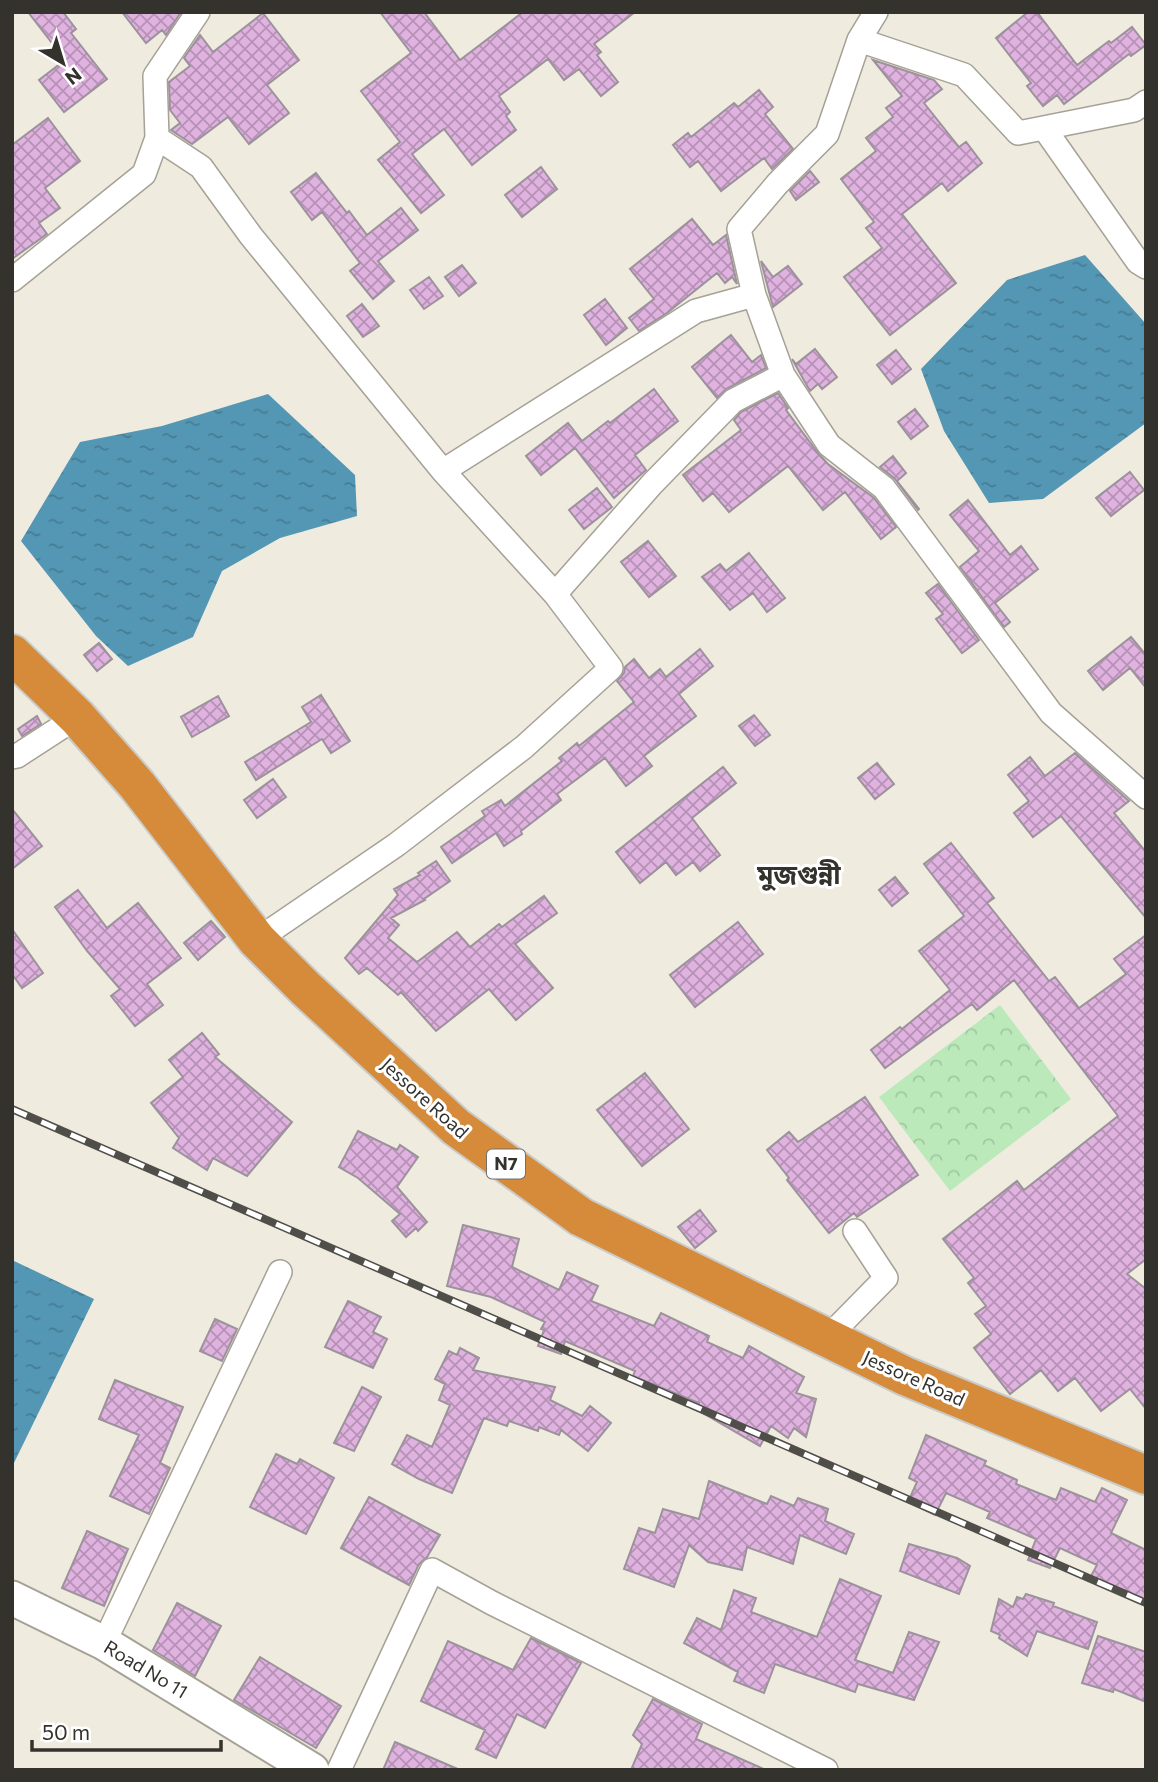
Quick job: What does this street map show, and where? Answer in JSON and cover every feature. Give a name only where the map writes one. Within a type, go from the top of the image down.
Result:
[{"type":"highway","name":"Jessore Road","points":[[12,654],[76,717],[137,785],[257,940],[456,1128],[581,1217],[905,1376],[1146,1475]]},
{"type":"street","points":[[12,280],[144,173],[157,138],[155,76],[198,12]]},
{"type":"street","points":[[872,15],[859,40],[827,134],[778,183],[739,229],[754,295],[783,375],[829,445],[884,488],[1051,713],[1146,797]]},
{"type":"street","points":[[859,40],[964,75],[1018,133],[1134,110],[1146,102]]},
{"type":"street","points":[[1044,128],[1138,262],[1146,267]]},
{"type":"street","points":[[157,138],[201,167],[251,236],[443,471],[555,594],[611,668],[524,747],[407,836],[257,940]]},
{"type":"street","points":[[443,471],[696,312],[754,295]]},
{"type":"street","points":[[555,594],[652,484],[733,401],[783,375]]},
{"type":"street","points":[[12,757],[18,756],[76,717]]},
{"type":"street","points":[[827,1338],[886,1278],[855,1231]]},
{"type":"street","points":[[104,1643],[281,1272]]},
{"type":"street","points":[[339,1770],[432,1570],[492,1603],[826,1770]]},
{"type":"street","name":"Road No 11","points":[[12,1598],[104,1643],[312,1770]]},
{"type":"green space","points":[[1000,1005],[1071,1099],[950,1191],[879,1097]]},
{"type":"water","points":[[1085,255],[1146,324],[1146,423],[1043,499],[989,503],[944,431],[921,369],[1007,280]]},
{"type":"water","points":[[268,394],[355,475],[357,516],[280,538],[222,571],[193,637],[128,666],[96,636],[21,541],[80,442],[162,426]]},
{"type":"water","points":[[12,1260],[94,1299],[12,1467]]},
{"type":"building","points":[[28,12],[63,12],[76,29],[71,33],[107,79],[64,112],[39,80],[65,60]]},
{"type":"building","points":[[122,12],[181,12],[166,35],[162,30],[146,43]]},
{"type":"building","points":[[380,12],[424,12],[460,60],[523,12],[635,12],[594,44],[601,52],[597,55],[618,82],[601,96],[579,69],[564,80],[548,59],[499,96],[510,112],[506,116],[516,130],[472,165],[444,129],[412,154],[444,195],[421,213],[378,160],[400,142],[361,91],[411,53]]},
{"type":"building","points":[[1028,12],[1037,12],[1077,65],[1132,27],[1146,45],[1131,56],[1129,54],[1064,104],[1057,95],[1043,106],[1027,86],[1031,83],[996,38]]},
{"type":"building","points":[[263,13],[299,60],[267,85],[289,113],[249,144],[228,117],[192,144],[171,130],[180,123],[170,110],[169,82],[190,66],[184,58],[200,35],[213,52]]},
{"type":"building","points":[[873,60],[934,80],[942,89],[924,103],[959,147],[966,142],[982,163],[948,191],[942,183],[902,214],[956,283],[890,335],[844,277],[882,248],[866,228],[874,222],[841,179],[876,151],[866,138],[893,117],[886,108],[902,96]]},
{"type":"building","points":[[759,90],[773,107],[765,114],[793,149],[772,169],[764,158],[721,191],[698,161],[690,167],[673,145],[688,133],[691,137],[734,103],[738,107]]},
{"type":"building","points":[[48,118],[80,161],[45,188],[60,208],[39,223],[47,234],[12,259],[12,145]]},
{"type":"building","points":[[541,167],[557,189],[522,217],[505,195]]},
{"type":"building","points":[[810,171],[819,182],[796,200],[790,191]]},
{"type":"building","points":[[316,173],[367,235],[401,208],[418,230],[378,261],[394,281],[373,299],[350,271],[360,263],[322,212],[312,220],[291,192]]},
{"type":"building","points":[[692,219],[713,245],[726,235],[737,284],[732,277],[725,283],[717,273],[667,313],[639,331],[629,318],[654,299],[630,269]]},
{"type":"building","points":[[761,261],[773,277],[788,266],[802,284],[773,307]]},
{"type":"building","points":[[462,265],[476,283],[459,296],[445,277]]},
{"type":"building","points":[[429,277],[443,296],[424,309],[410,290]]},
{"type":"building","points":[[605,299],[627,328],[606,345],[584,315]]},
{"type":"building","points":[[362,304],[379,326],[363,337],[347,316]]},
{"type":"building","points":[[731,335],[752,362],[761,355],[766,368],[726,389],[717,398],[692,367]]},
{"type":"building","points":[[815,349],[837,377],[822,389],[818,384],[810,391],[792,359],[796,364]]},
{"type":"building","points":[[896,350],[911,369],[892,384],[877,365]]},
{"type":"building","points":[[654,389],[678,421],[635,455],[646,470],[614,498],[575,448],[541,475],[526,456],[568,423],[582,441]]},
{"type":"building","points":[[778,393],[788,408],[786,410],[818,453],[828,464],[874,498],[896,527],[881,539],[845,492],[823,510],[788,466],[729,512],[713,493],[703,501],[683,475],[741,430],[734,420],[741,412]]},
{"type":"building","points":[[915,409],[928,426],[911,439],[898,422]]},
{"type":"building","points":[[893,456],[906,473],[897,481],[918,510],[895,479],[880,467]]},
{"type":"building","points":[[1130,472],[1144,490],[1111,516],[1096,498]]},
{"type":"building","points":[[597,488],[612,507],[584,529],[569,510]]},
{"type":"building","points":[[968,500],[1010,555],[1021,546],[1038,569],[995,603],[1010,622],[1004,627],[960,567],[979,551],[950,515]]},
{"type":"building","points":[[648,541],[676,576],[649,597],[621,562]]},
{"type":"building","points":[[749,553],[785,598],[767,612],[753,593],[730,610],[702,577],[720,564],[726,571]]},
{"type":"building","points":[[938,584],[979,640],[962,653],[936,619],[943,614],[926,593]]},
{"type":"building","points":[[1131,637],[1146,655],[1146,688],[1130,668],[1103,690],[1088,671]]},
{"type":"building","points":[[99,643],[112,659],[97,671],[84,655]]},
{"type":"building","points":[[700,649],[713,666],[679,694],[696,716],[644,756],[652,766],[626,786],[605,758],[557,794],[561,800],[521,831],[522,834],[504,846],[496,833],[452,863],[441,847],[485,816],[482,811],[501,800],[505,806],[562,761],[559,758],[577,743],[579,746],[634,702],[617,681],[624,673],[625,667],[634,659],[649,678],[660,669],[666,677]]},
{"type":"building","points":[[321,695],[350,741],[331,753],[322,739],[256,780],[245,762],[311,722],[302,707]]},
{"type":"building","points":[[218,696],[229,716],[192,737],[181,717]]},
{"type":"building","points":[[754,715],[770,735],[755,746],[739,726]]},
{"type":"building","points":[[37,716],[41,724],[22,736],[18,729]]},
{"type":"building","points":[[1075,753],[1129,801],[1114,813],[1146,852],[1146,918],[1061,816],[1033,837],[1014,813],[1029,801],[1008,775],[1030,757],[1045,776]]},
{"type":"building","points":[[877,763],[894,784],[875,799],[858,778]]},
{"type":"building","points":[[723,767],[736,783],[692,818],[720,855],[700,871],[693,862],[676,875],[666,862],[640,883],[616,852]]},
{"type":"building","points":[[273,779],[286,797],[257,818],[244,800]]},
{"type":"building","points":[[12,809],[42,846],[12,869]]},
{"type":"building","points":[[951,843],[994,898],[987,903],[1049,981],[1055,977],[1079,1008],[1126,974],[1114,959],[1146,935],[1146,1259],[1127,1274],[1146,1289],[1146,1409],[1130,1389],[1101,1411],[1075,1378],[1058,1391],[1041,1370],[1010,1394],[974,1348],[991,1334],[975,1314],[986,1306],[968,1283],[974,1278],[943,1239],[1017,1181],[1024,1190],[1118,1116],[1014,980],[977,1010],[972,1004],[885,1068],[871,1050],[950,990],[919,951],[964,916],[924,864]]},
{"type":"building","points":[[436,861],[450,881],[425,900],[391,918],[399,925],[388,938],[417,962],[457,932],[470,947],[499,924],[502,927],[544,896],[557,913],[515,944],[553,988],[516,1020],[489,989],[436,1031],[401,992],[398,995],[367,968],[359,974],[345,958],[398,895],[394,889],[420,875],[418,873]]},
{"type":"building","points":[[895,877],[908,893],[892,906],[879,890]]},
{"type":"building","points":[[78,890],[107,928],[138,903],[181,958],[147,984],[163,1005],[135,1026],[111,996],[120,989],[87,951],[55,907]]},
{"type":"building","points":[[211,921],[225,937],[198,960],[184,943]]},
{"type":"building","points":[[738,922],[763,954],[695,1007],[670,975]]},
{"type":"building","points":[[12,929],[43,973],[22,988],[12,974]]},
{"type":"building","points":[[202,1033],[219,1054],[215,1057],[292,1122],[247,1176],[213,1158],[207,1170],[173,1148],[179,1138],[151,1103],[183,1077],[169,1060]]},
{"type":"building","points":[[645,1073],[689,1129],[642,1166],[597,1110]]},
{"type":"building","points":[[865,1097],[918,1175],[857,1217],[854,1213],[829,1233],[767,1150],[789,1132],[798,1142]]},
{"type":"building","points":[[358,1131],[397,1150],[400,1145],[418,1157],[397,1187],[427,1222],[418,1231],[416,1228],[406,1237],[392,1221],[400,1214],[358,1178],[339,1167]]},
{"type":"building","points":[[700,1210],[716,1231],[695,1248],[678,1227]]},
{"type":"building","points":[[463,1225],[519,1239],[512,1267],[559,1290],[567,1272],[598,1286],[591,1301],[654,1326],[661,1313],[709,1336],[707,1342],[743,1358],[749,1346],[804,1377],[796,1393],[816,1399],[806,1437],[794,1428],[788,1438],[771,1426],[760,1446],[696,1409],[699,1403],[633,1376],[635,1371],[565,1341],[561,1354],[538,1346],[545,1322],[491,1297],[447,1286]]},
{"type":"building","points":[[348,1301],[381,1317],[373,1332],[387,1339],[373,1368],[325,1347]]},
{"type":"building","points":[[215,1319],[237,1329],[222,1361],[200,1351]]},
{"type":"building","points":[[460,1348],[479,1358],[473,1370],[555,1387],[550,1400],[582,1416],[590,1406],[611,1423],[588,1451],[561,1430],[559,1435],[539,1427],[538,1431],[509,1421],[507,1426],[484,1418],[452,1493],[419,1479],[392,1464],[407,1435],[432,1447],[450,1405],[439,1400],[445,1384],[435,1379],[449,1351],[457,1355]]},
{"type":"building","points":[[115,1380],[183,1407],[160,1463],[170,1468],[149,1514],[110,1496],[139,1435],[99,1419]]},
{"type":"building","points":[[362,1387],[381,1397],[354,1451],[334,1443]]},
{"type":"building","points":[[926,1435],[986,1461],[984,1465],[1017,1480],[1016,1484],[1056,1500],[1061,1488],[1095,1502],[1102,1488],[1127,1500],[1111,1533],[1146,1550],[1146,1604],[1091,1576],[1097,1565],[1060,1548],[1050,1568],[1028,1560],[1036,1539],[987,1518],[990,1512],[946,1493],[935,1515],[908,1502],[917,1482],[909,1478]]},
{"type":"building","points":[[276,1454],[297,1464],[300,1459],[334,1478],[306,1534],[250,1507]]},
{"type":"building","points":[[709,1481],[767,1504],[771,1496],[794,1506],[798,1498],[828,1509],[825,1521],[854,1534],[846,1554],[800,1535],[793,1564],[747,1547],[742,1570],[708,1562],[689,1545],[674,1587],[624,1569],[639,1528],[655,1533],[663,1509],[699,1519]]},
{"type":"building","points":[[369,1497],[440,1535],[427,1557],[419,1564],[409,1585],[341,1548]]},
{"type":"building","points":[[87,1531],[128,1549],[104,1606],[62,1588]]},
{"type":"building","points":[[909,1544],[957,1558],[970,1566],[959,1594],[900,1571]]},
{"type":"building","points":[[840,1579],[881,1596],[855,1660],[893,1673],[909,1632],[939,1642],[914,1700],[858,1684],[855,1692],[775,1664],[764,1693],[734,1681],[738,1672],[684,1643],[697,1618],[721,1630],[734,1590],[756,1598],[751,1612],[817,1637]]},
{"type":"building","points":[[1026,1594],[1097,1622],[1088,1649],[1037,1631],[1027,1656],[991,1631],[999,1599],[1013,1607],[1017,1597],[1023,1599]]},
{"type":"building","points":[[177,1603],[221,1626],[195,1676],[153,1650]]},
{"type":"building","points":[[1098,1636],[1146,1652],[1146,1702],[1114,1689],[1113,1692],[1082,1683]]},
{"type":"building","points":[[531,1638],[581,1663],[545,1728],[517,1714],[496,1758],[476,1749],[485,1730],[421,1701],[448,1641],[513,1670]]},
{"type":"building","points":[[260,1657],[341,1706],[316,1748],[234,1700]]},
{"type":"building","points":[[653,1699],[702,1724],[696,1739],[766,1770],[631,1770],[642,1744],[633,1735]]},
{"type":"building","points":[[395,1742],[460,1770],[383,1770]]},
{"type":"railway","points":[[12,1109],[1146,1603]]},
{"type":"district","name":"মুজগুন্নী","points":[[799,875]]}]
